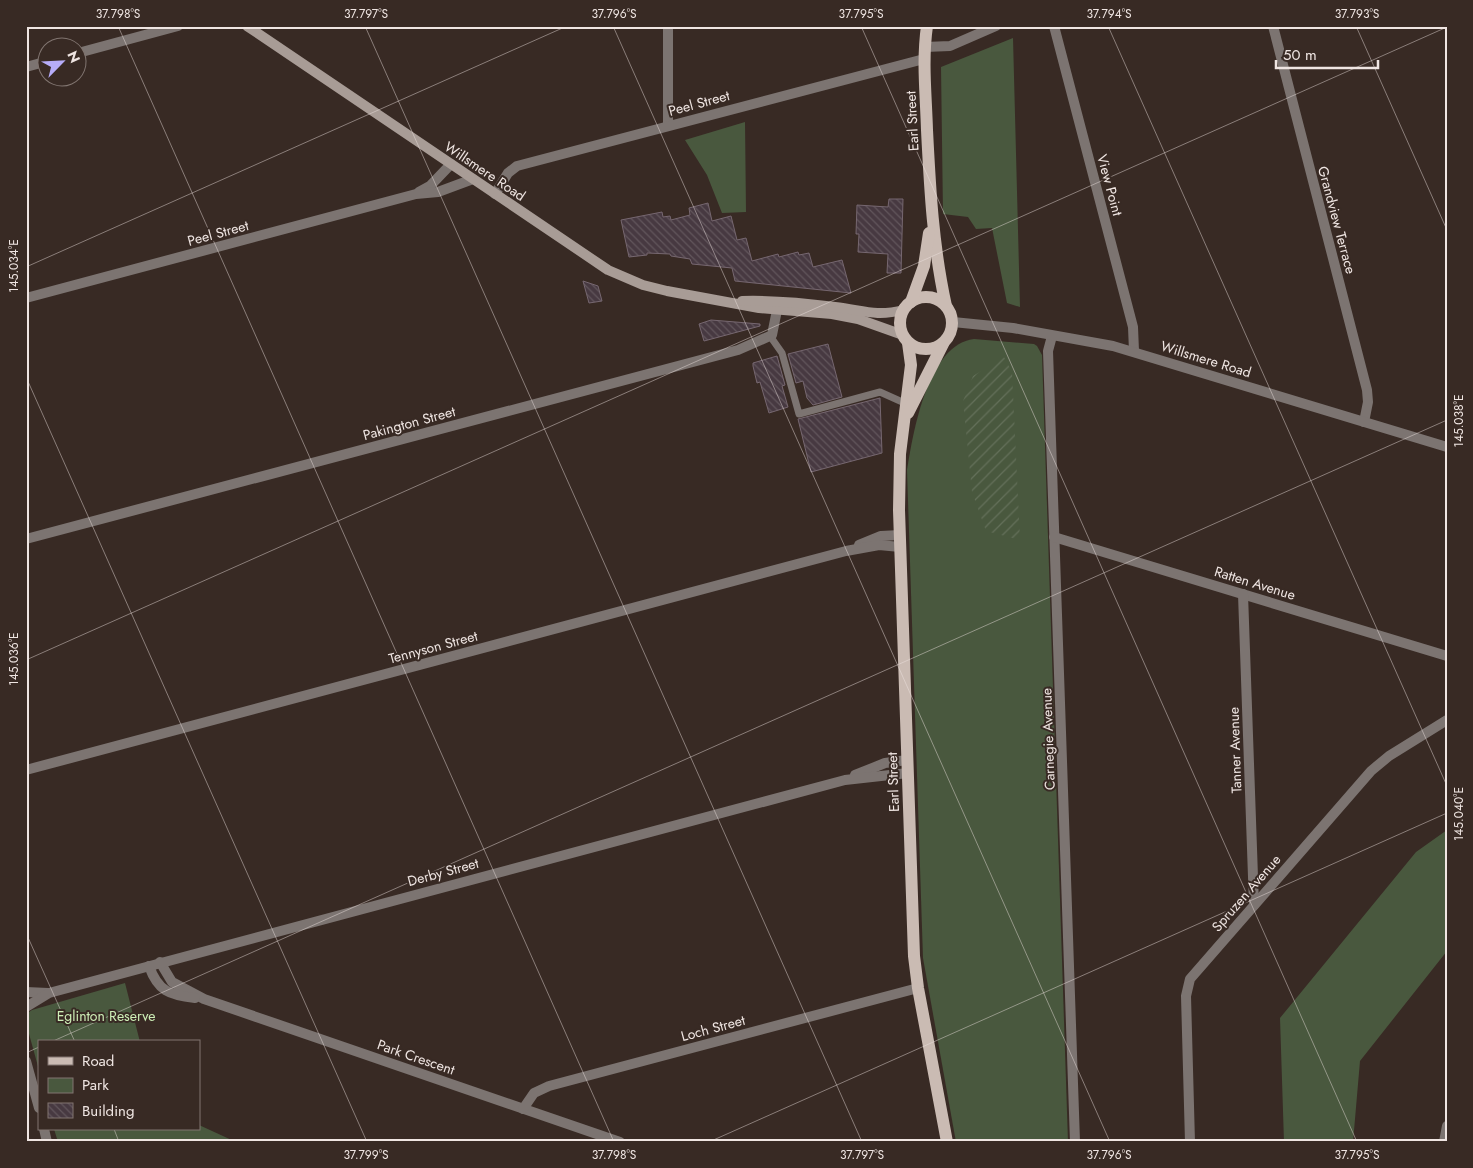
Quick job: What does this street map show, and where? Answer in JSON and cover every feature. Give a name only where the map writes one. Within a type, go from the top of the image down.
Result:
[{"type":"main road","name":"Willsmere Road","points":[[247,26],[608,270],[659,289],[778,310],[832,314],[858,319],[905,339]]},
{"type":"main road","name":"Earl Street","points":[[927,26],[924,53],[931,215],[938,269],[946,306]]},
{"type":"main road","name":"Earl Street","points":[[907,306],[924,266],[931,215]]},
{"type":"main road","points":[[929,297],[938,300],[946,306],[953,322],[949,337],[943,344],[926,348],[905,339],[900,320],[907,306],[929,297]]},
{"type":"main road","name":"Willsmere Road","points":[[724,301],[778,301],[838,307],[868,314],[888,314],[907,306]]},
{"type":"main road","name":"Earl Street","points":[[905,339],[911,365],[909,405],[905,420],[900,464],[900,541],[914,956],[918,988],[947,1142]]},
{"type":"main road","name":"Earl Street","points":[[909,405],[943,344]]},
{"type":"street","points":[[88,50],[178,26]]},
{"type":"street","points":[[668,26],[668,126]]},
{"type":"street","name":"Peel Street","points":[[495,194],[508,173],[517,166],[668,126],[950,46],[996,26]]},
{"type":"street","name":"View Point","points":[[1054,26],[1132,327],[1134,351]]},
{"type":"street","name":"Grandview Terrace","points":[[1273,26],[1367,390],[1368,406],[1364,422]]},
{"type":"street","name":"Peel Street","points":[[416,194],[430,186],[451,164]]},
{"type":"street","name":"Peel Street","points":[[26,298],[416,194],[438,192],[473,179]]},
{"type":"street","points":[[770,336],[774,331],[778,310]]},
{"type":"street","name":"Willsmere Road","points":[[953,322],[1013,328],[1134,351],[1447,447]]},
{"type":"street","name":"Pakington Street","points":[[26,539],[738,350],[770,336]]},
{"type":"street","name":"Carnegie Avenue","points":[[1052,336],[1048,352],[1075,1142]]},
{"type":"street","name":"Tennyson Street","points":[[26,770],[846,551],[881,536],[900,541]]},
{"type":"street","name":"Ratten Avenue","points":[[1054,537],[1447,656]]},
{"type":"street","name":"Tanner Avenue","points":[[1243,594],[1254,906]]},
{"type":"street","name":"Spruzen Avenue","points":[[1190,1142],[1186,996],[1187,987],[1195,972],[1371,771],[1389,756],[1447,720]]},
{"type":"street","name":"Derby Street","points":[[26,1007],[49,993],[845,780],[886,763],[908,766]]},
{"type":"street","name":"Park Crescent","points":[[160,962],[172,982],[204,999]]},
{"type":"street","name":"Park Crescent","points":[[149,966],[154,980],[166,991],[204,999],[620,1142]]},
{"type":"street","name":"Loch Street","points":[[523,1108],[534,1093],[549,1086],[918,988]]},
{"type":"street","name":"Derby Street","points":[[26,992],[49,993]]},
{"type":"street","points":[[26,1061],[38,1104]]},
{"type":"street","points":[[1444,1142],[1447,1126]]},
{"type":"street","points":[[44,1130],[48,1142]]},
{"type":"lane","points":[[770,336],[782,353],[799,414],[880,392],[909,405]]},
{"type":"green space","points":[[1013,38],[1020,307],[1007,303],[992,228],[976,229],[968,217],[943,214],[941,67]]},
{"type":"green space","points":[[745,122],[746,212],[722,213],[707,175],[685,140]]},
{"type":"green space","points":[[974,339],[1034,344],[1042,355],[1068,1142],[956,1142],[923,958],[907,470],[919,413],[934,373],[945,356],[958,345]]},
{"type":"green space","points":[[1004,357],[1012,372],[1020,540],[986,531],[972,492],[963,401],[973,376]]},
{"type":"green space","points":[[1447,830],[1447,951],[1360,1061],[1353,1142],[1284,1142],[1280,1018],[1416,852]]},
{"type":"green space","name":"Eglinton Reserve","points":[[125,983],[139,1040],[38,1040],[38,1066],[26,1023],[26,1014],[32,1010]]},
{"type":"green space","points":[[200,1125],[236,1142],[58,1142],[54,1130],[200,1130]]},
{"type":"building","points":[[889,199],[903,199],[901,273],[887,273],[888,254],[858,252],[859,234],[856,234],[857,205],[888,207]]},
{"type":"building","points":[[708,203],[712,221],[731,216],[737,240],[746,238],[752,261],[778,254],[779,257],[798,252],[799,255],[809,253],[813,267],[842,260],[851,293],[735,281],[732,268],[692,264],[690,259],[671,256],[670,254],[647,253],[647,255],[629,257],[621,220],[662,212],[663,217],[670,216],[671,220],[690,215],[689,208]]},
{"type":"building","points":[[583,281],[598,286],[602,301],[589,303]]},
{"type":"building","points":[[711,320],[760,324],[760,326],[704,341],[699,324]]},
{"type":"building","points":[[828,344],[842,397],[813,405],[807,398],[803,381],[796,383],[788,354]]},
{"type":"building","points":[[777,356],[785,385],[782,386],[788,407],[769,413],[760,382],[757,383],[753,363]]},
{"type":"building","points":[[880,398],[882,453],[811,472],[798,419]]}]
